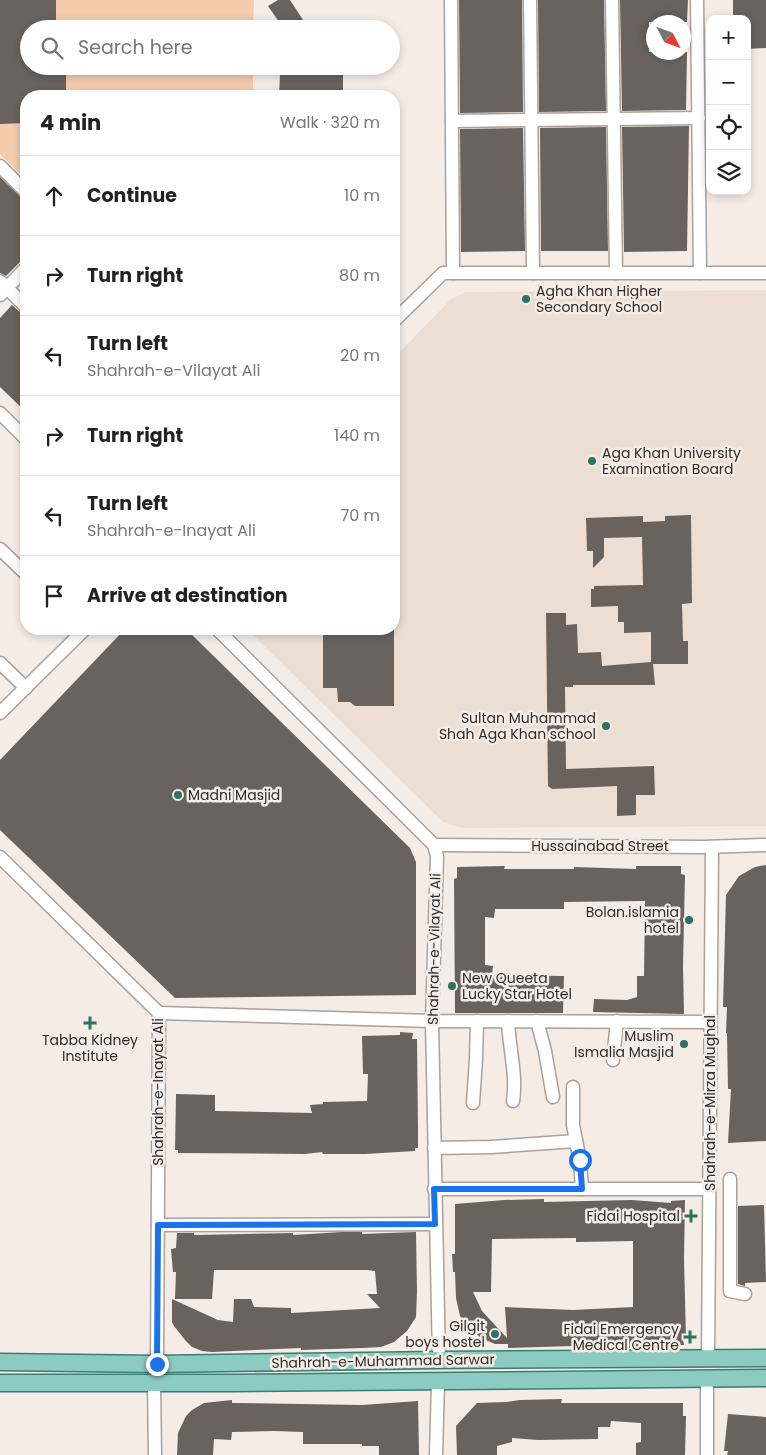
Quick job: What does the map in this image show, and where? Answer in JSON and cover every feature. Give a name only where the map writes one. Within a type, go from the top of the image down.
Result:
[{"type":"main road","name":"Shahrah-e-Muhammad Sarwar","points":[[0,1362],[157,1364],[766,1358]]},
{"type":"main road","name":"Shahrah-e-Muhammad Sarwar","points":[[0,1383],[438,1382],[766,1378]]},
{"type":"street","points":[[451,0],[454,273]]},
{"type":"street","points":[[530,0],[534,273]]},
{"type":"street","points":[[612,0],[616,273]]},
{"type":"street","points":[[697,0],[700,273]]},
{"type":"street","points":[[452,121],[699,118]]},
{"type":"street","points":[[0,166],[20,186]]},
{"type":"street","points":[[20,273],[2,288],[20,302]]},
{"type":"street","points":[[400,315],[443,273],[766,273]]},
{"type":"street","points":[[0,413],[20,433]]},
{"type":"street","points":[[0,549],[20,568]]},
{"type":"street","points":[[0,714],[78,635]]},
{"type":"street","points":[[223,635],[434,845]]},
{"type":"street","points":[[0,663],[26,688]]},
{"type":"street","name":"Hussainabad Street","points":[[434,845],[712,847],[766,845]]},
{"type":"street","name":"Shahrah-e-Vilayat Ali","points":[[434,845],[437,856],[432,1021],[439,1360]]},
{"type":"street","name":"Shahrah-e-Mirza Mughal","points":[[708,1358],[712,847]]},
{"type":"street","name":"Shahrah-e-Inayat Ali","points":[[0,856],[159,1013],[157,1364]]},
{"type":"street","points":[[159,1013],[432,1021],[710,1022]]},
{"type":"street","points":[[473,1103],[477,1021]]},
{"type":"street","points":[[508,1021],[514,1074],[513,1101]]},
{"type":"street","points":[[537,1021],[545,1051],[553,1097]]},
{"type":"street","points":[[613,1060],[617,1021]]},
{"type":"street","points":[[573,1087],[573,1124],[580,1160],[582,1189]]},
{"type":"street","points":[[434,1148],[491,1147],[576,1141]]},
{"type":"street","points":[[730,1179],[730,1292],[745,1294]]},
{"type":"street","points":[[434,1189],[709,1189]]},
{"type":"street","points":[[158,1225],[435,1224]]},
{"type":"street","points":[[707,1378],[707,1455]]},
{"type":"street","points":[[436,1455],[438,1382]]},
{"type":"street","points":[[154,1383],[155,1455]]},
{"type":"shaded area","points":[[0,0],[254,0],[253,20],[20,20],[20,75],[253,75],[253,90],[20,90],[20,174],[0,154]]},
{"type":"shaded area","points":[[766,290],[766,826],[461,828],[443,822],[253,635],[400,635],[400,352],[451,299],[466,292]]},
{"type":"building","points":[[0,0],[56,0],[56,20],[20,20],[20,75],[66,75],[66,90],[20,90],[20,123],[0,124]]},
{"type":"building","points":[[278,0],[290,0],[303,20],[278,20],[268,6]]},
{"type":"building","points":[[459,0],[522,0],[523,112],[460,113]]},
{"type":"building","points":[[538,0],[604,0],[606,111],[539,112]]},
{"type":"building","points":[[620,0],[688,0],[687,15],[646,15],[646,60],[687,60],[686,110],[622,111]]},
{"type":"building","points":[[733,0],[766,0],[766,48],[751,49],[751,15],[733,15]]},
{"type":"building","points":[[280,75],[343,75],[343,90],[279,90]]},
{"type":"building","points":[[689,126],[687,251],[624,252],[622,127]]},
{"type":"building","points":[[606,127],[608,251],[541,251],[540,128]]},
{"type":"building","points":[[523,128],[525,251],[461,252],[460,129]]},
{"type":"building","points":[[0,177],[20,196],[20,262],[6,276],[0,273]]},
{"type":"building","points":[[12,305],[20,312],[20,406],[0,387],[0,318]]},
{"type":"building","points":[[691,515],[692,603],[682,604],[683,641],[688,641],[688,664],[653,664],[655,685],[573,685],[573,687],[565,687],[566,769],[654,766],[655,795],[636,795],[636,815],[617,816],[617,786],[552,789],[548,786],[546,613],[566,613],[566,625],[577,624],[578,653],[601,652],[602,666],[651,662],[651,632],[624,633],[624,622],[618,622],[618,606],[591,607],[591,589],[594,589],[594,586],[643,585],[642,537],[604,538],[604,557],[593,568],[593,551],[587,551],[586,518],[643,516],[643,522],[665,521],[665,516]]},
{"type":"building","name":"Madni Masjid","points":[[119,635],[192,635],[410,848],[416,862],[416,995],[175,998],[0,830],[0,760]]},
{"type":"building","points":[[323,635],[394,635],[394,706],[355,706],[350,702],[338,702],[337,688],[323,688]]},
{"type":"building","points":[[766,865],[766,1141],[728,1143],[731,1089],[728,1089],[727,1007],[723,1007],[726,895],[739,876],[755,867]]},
{"type":"building","points":[[505,866],[504,869],[574,869],[574,867],[636,869],[636,866],[681,866],[681,874],[685,875],[684,1014],[593,1012],[594,999],[627,1000],[637,997],[637,976],[644,976],[645,901],[564,902],[564,909],[495,909],[494,918],[485,917],[485,965],[493,966],[492,975],[564,976],[563,1013],[455,1013],[454,879],[457,878],[457,867]]},
{"type":"building","points":[[400,1032],[413,1033],[412,1039],[417,1039],[418,1148],[415,1148],[415,1151],[365,1154],[323,1154],[322,1152],[305,1154],[178,1153],[178,1150],[175,1150],[176,1094],[215,1095],[215,1111],[312,1113],[310,1105],[323,1104],[323,1102],[367,1101],[368,1074],[363,1074],[362,1036],[400,1035]]},
{"type":"building","points":[[544,1199],[544,1202],[632,1200],[671,1203],[671,1201],[685,1200],[686,1340],[683,1340],[684,1345],[680,1345],[679,1348],[573,1348],[573,1346],[508,1348],[508,1344],[495,1344],[481,1338],[460,1316],[456,1298],[452,1254],[455,1254],[455,1204]],"holes":[[[576,1238],[576,1242],[633,1241],[633,1307],[573,1310],[505,1307],[507,1338],[482,1311],[473,1292],[491,1292],[492,1239]]]},
{"type":"building","points":[[764,1205],[766,1282],[745,1283],[745,1286],[738,1284],[738,1206]]},
{"type":"building","points":[[362,1232],[362,1234],[416,1232],[416,1317],[407,1331],[394,1342],[381,1347],[212,1352],[192,1347],[174,1326],[172,1322],[172,1299],[218,1320],[233,1322],[234,1299],[251,1299],[254,1307],[291,1308],[291,1313],[380,1308],[367,1294],[377,1294],[375,1271],[367,1270],[214,1270],[212,1299],[175,1299],[176,1272],[173,1272],[171,1249],[176,1248],[177,1233],[194,1233],[194,1235],[293,1233],[293,1235]]},
{"type":"building","points":[[562,1399],[561,1403],[683,1403],[683,1416],[686,1416],[685,1455],[636,1455],[636,1443],[641,1442],[641,1423],[611,1421],[610,1427],[598,1427],[598,1439],[538,1440],[512,1438],[512,1442],[497,1446],[497,1455],[457,1455],[456,1426],[477,1403]]},
{"type":"building","points":[[232,1400],[232,1403],[362,1405],[418,1401],[419,1455],[379,1455],[379,1446],[362,1446],[362,1444],[303,1444],[303,1432],[274,1431],[232,1432],[231,1440],[214,1439],[213,1455],[177,1455],[178,1433],[186,1416],[192,1410],[204,1403]]},
{"type":"building","points":[[728,1414],[766,1417],[766,1455],[727,1455],[728,1451],[724,1451]]},
{"type":"place","name":"Agha Khan Higher Secondary School","points":[[526,299]]},
{"type":"place","name":"Aga Khan University Examination Board","points":[[592,461]]},
{"type":"place","name":"Sultan Muhammad Shah Aga Khan school","points":[[606,726]]},
{"type":"place","name":"Madni Masjid","points":[[178,795]]},
{"type":"place","name":"Bolan.islamia hotel","points":[[689,920]]},
{"type":"place","name":"New Queeta Lucky Star Hotel","points":[[452,986]]},
{"type":"place","name":"Tabba Kidney Institute","points":[[90,1023]]},
{"type":"place","name":"Muslim Ismalia Masjid","points":[[684,1044]]},
{"type":"place","name":"Fidai Hospital","points":[[691,1216]]},
{"type":"place","name":"Gilgit boys hostel","points":[[495,1334]]},
{"type":"place","name":"Fidai Emergency Medical Centre","points":[[690,1337]]},
{"type":"route","points":[[157,1364],[158,1225],[435,1224],[434,1189],[582,1189],[580,1160]]}]
